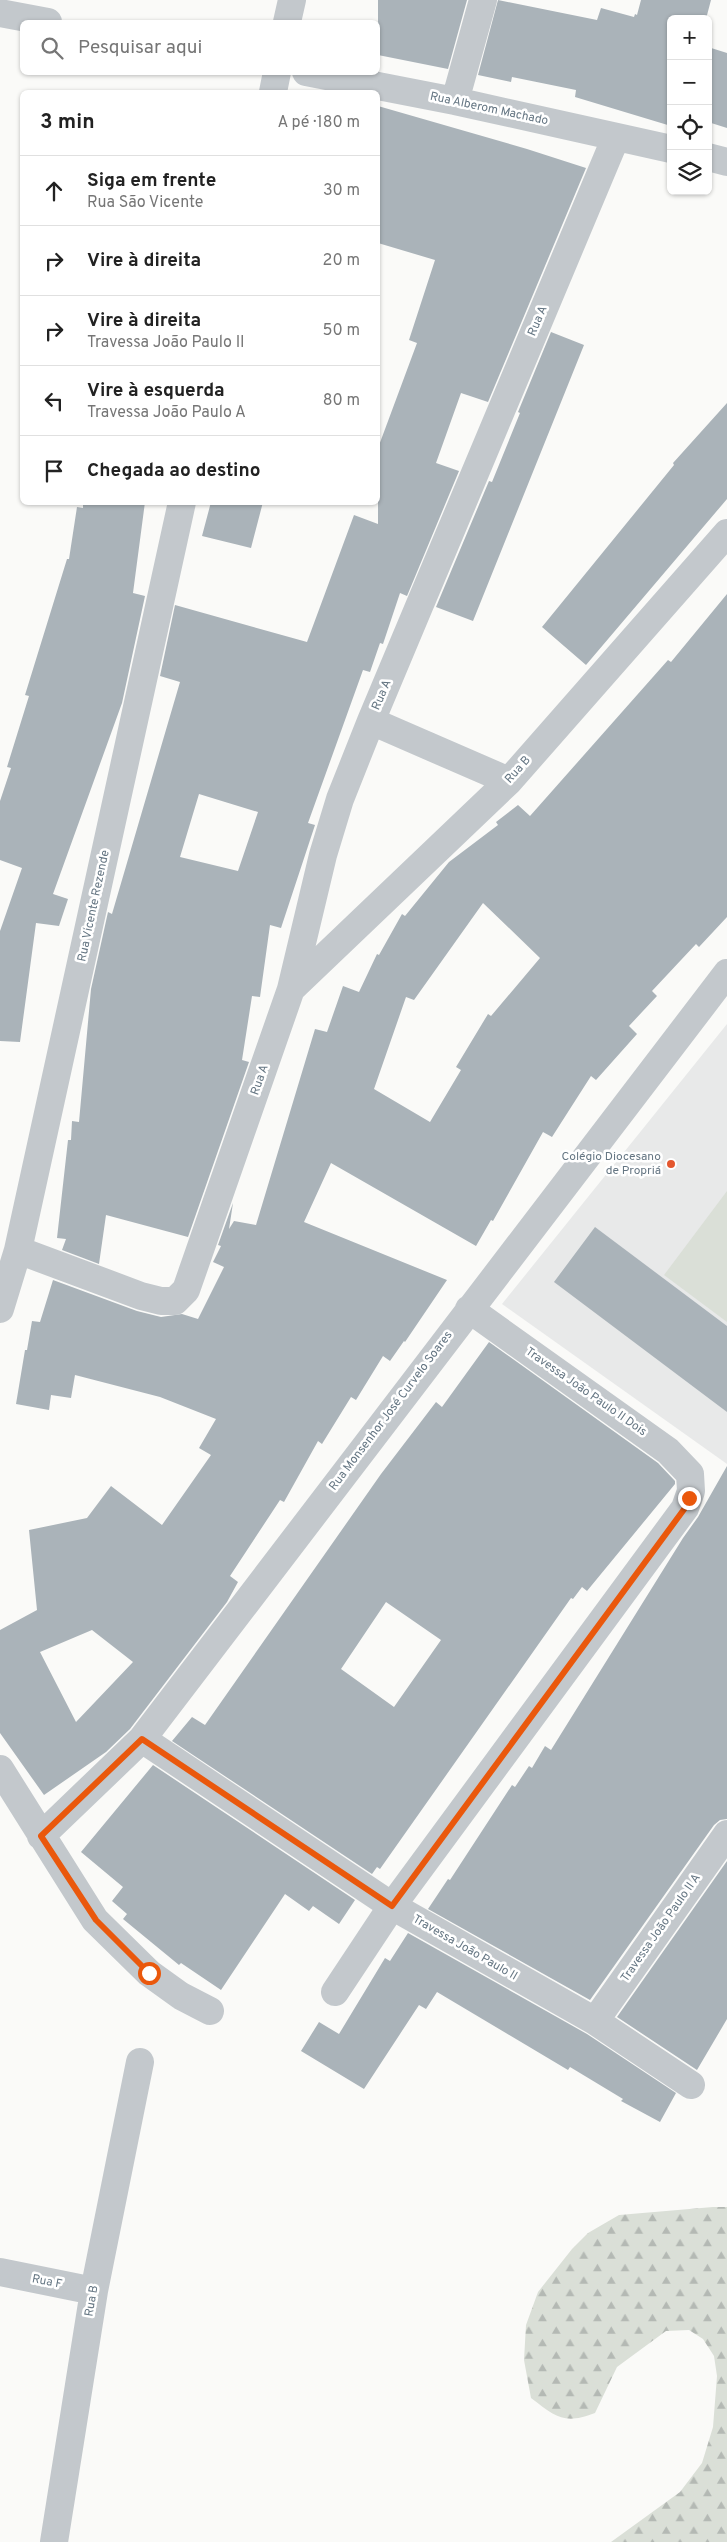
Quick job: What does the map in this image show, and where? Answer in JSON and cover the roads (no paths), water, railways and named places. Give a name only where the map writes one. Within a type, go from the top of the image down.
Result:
[{"type":"street","points":[[287,20],[292,0]]},
{"type":"street","points":[[455,101],[483,0]]},
{"type":"street","points":[[0,13],[37,20]]},
{"type":"street","points":[[272,90],[276,75]]},
{"type":"street","name":"Rua Alberom Machado","points":[[321,75],[455,101],[667,148]]},
{"type":"street","name":"Rua A","points":[[18,1250],[141,1296],[161,1301],[175,1301],[186,1290],[195,1269],[291,988],[323,855],[340,799],[616,137]]},
{"type":"street","points":[[712,158],[727,162]]},
{"type":"street","name":"Rua Vicente Rezende","points":[[0,1309],[18,1250],[181,505]]},
{"type":"street","name":"Rua B","points":[[291,988],[509,781],[727,533]]},
{"type":"street","points":[[371,721],[509,781]]},
{"type":"street","name":"Rua Monsenhor José Curvelo Soares","points":[[41,1836],[142,1739],[727,973]]},
{"type":"street","name":"Travessa João Paulo II Dois","points":[[392,1906],[685,1508],[692,1484],[687,1469],[668,1451],[469,1309]]},
{"type":"street","name":"Travessa João Paulo II","points":[[142,1739],[392,1906],[595,2021],[691,2085]]},
{"type":"street","points":[[0,1769],[96,1920],[149,1973],[181,1996],[210,2010]]},
{"type":"street","name":"Travessa João Paulo II A","points":[[595,2021],[727,1834]]},
{"type":"street","points":[[335,1992],[392,1906]]},
{"type":"street","name":"Rua B","points":[[54,2542],[94,2291],[140,2062]]},
{"type":"street","name":"Rua F","points":[[0,2272],[94,2291]]},
{"type":"place","name":"Colégio Diocesano de Propriá","points":[[671,1164]]}]
